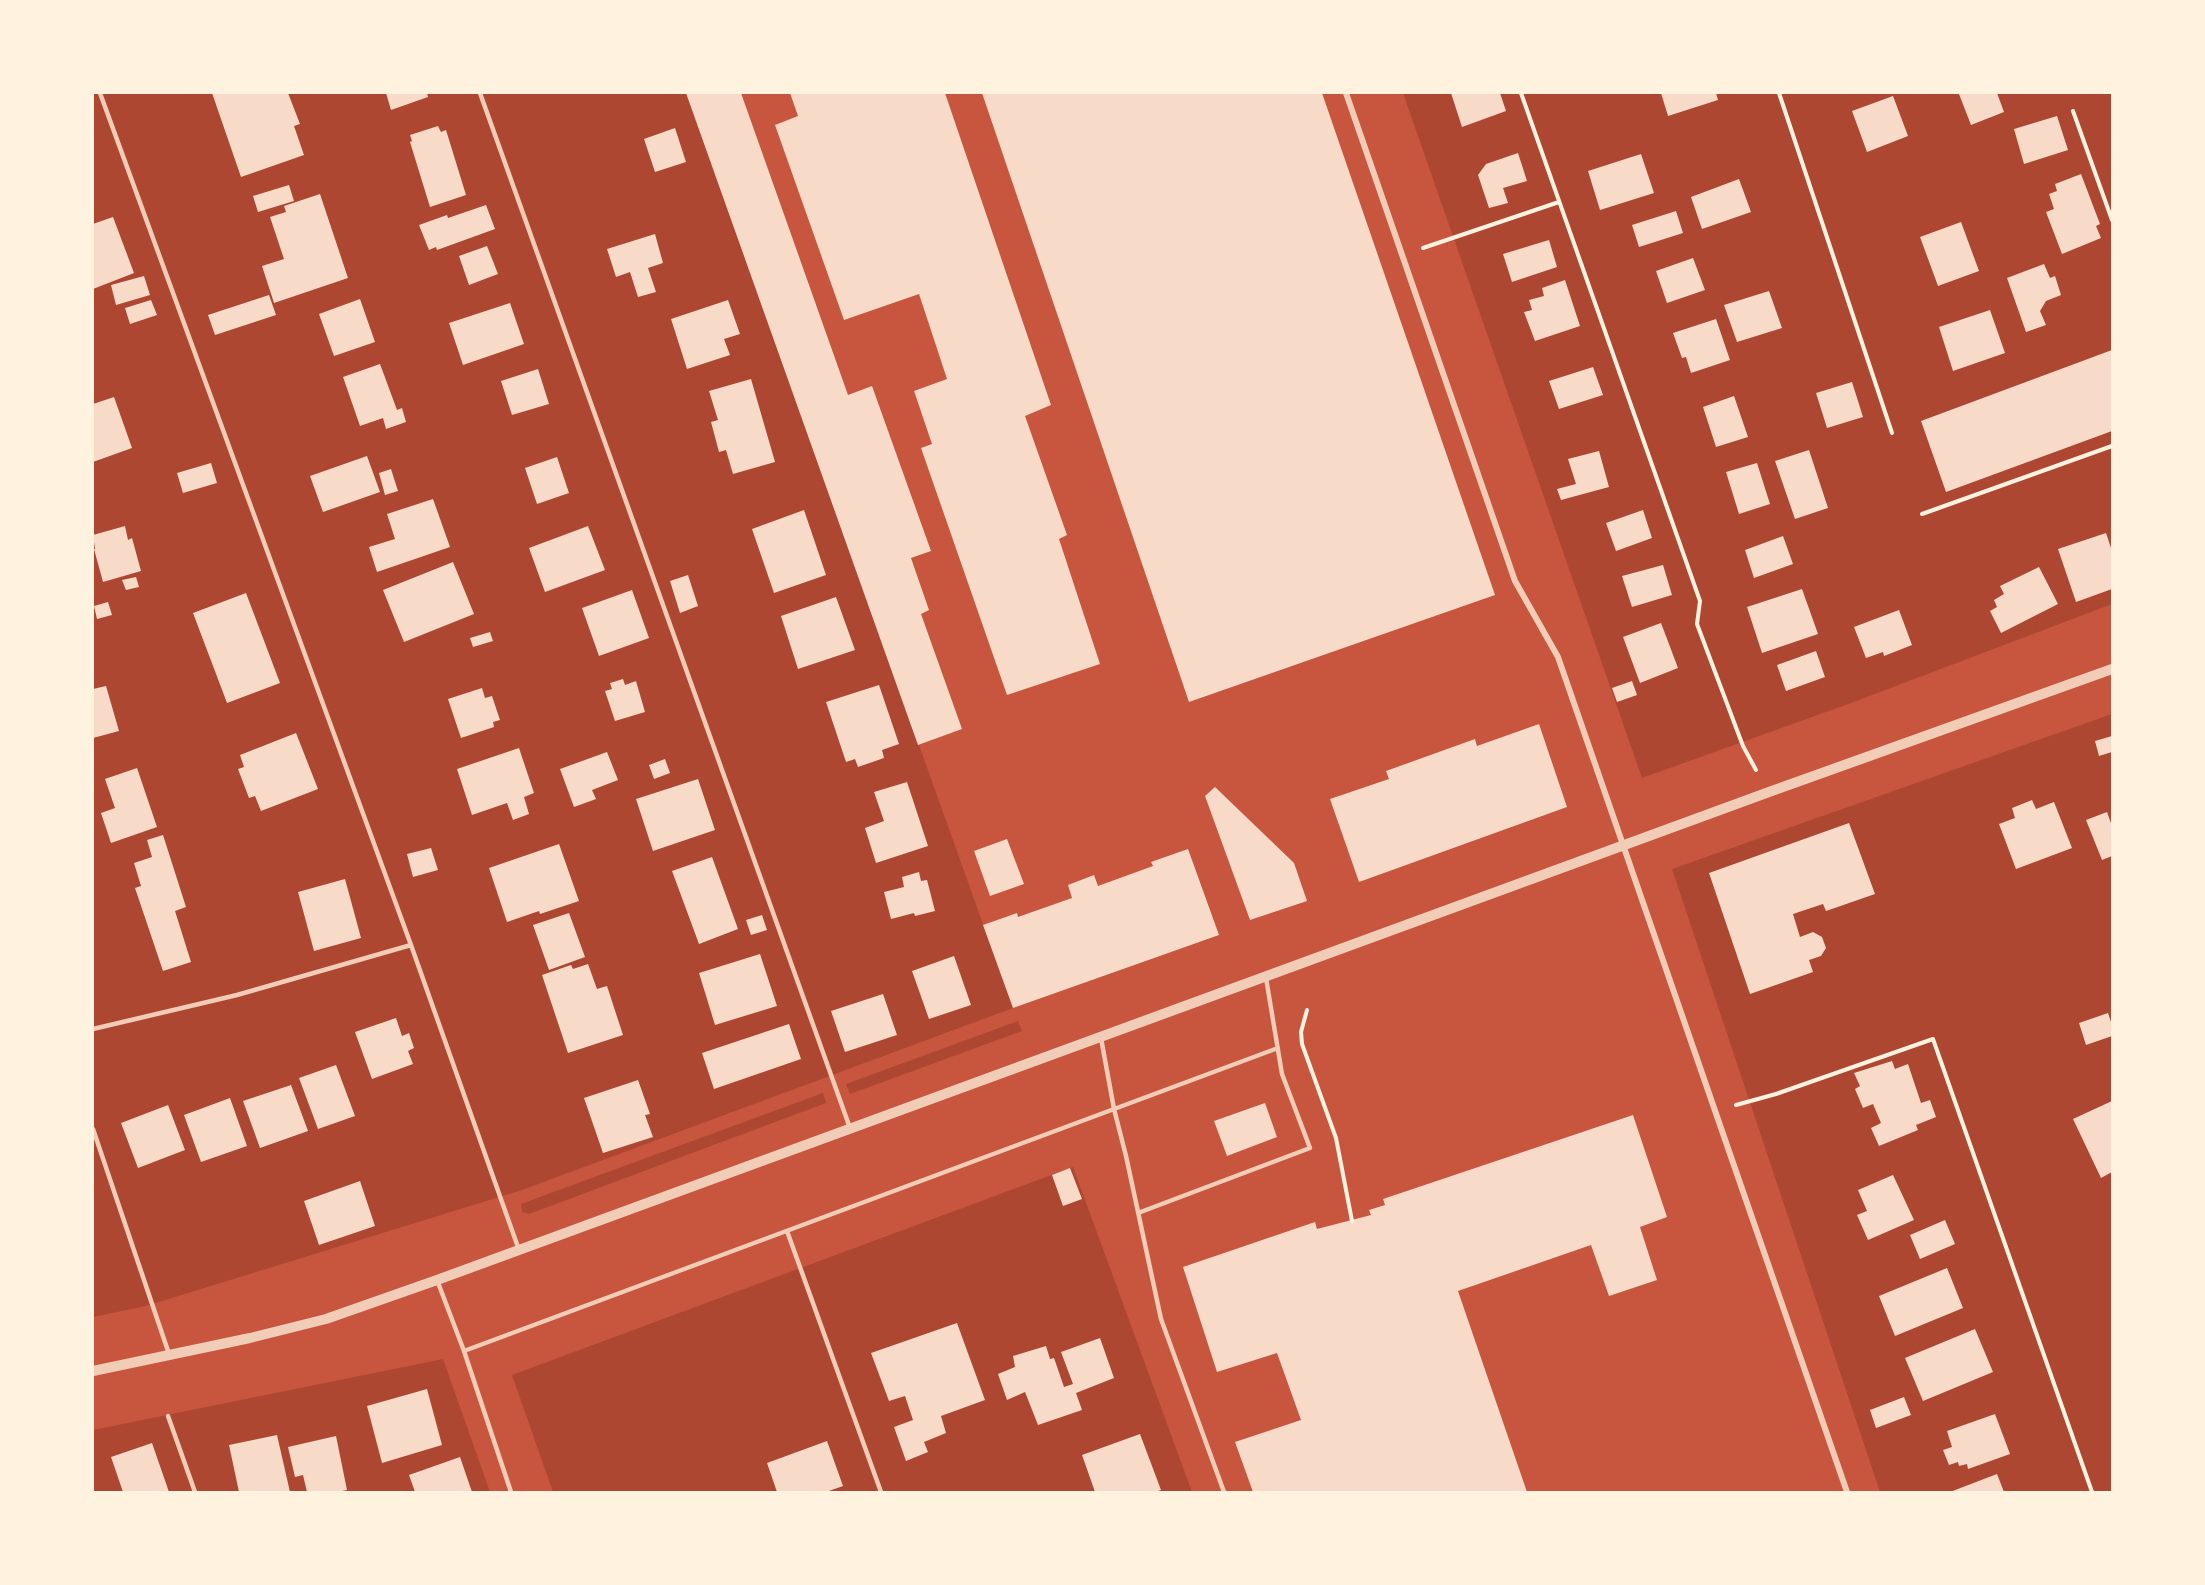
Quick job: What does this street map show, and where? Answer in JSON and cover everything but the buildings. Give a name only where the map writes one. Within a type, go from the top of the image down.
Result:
[{"type":"street","points":[[1346,93],[1515,581],[1558,657],[1846,1492]]},
{"type":"street","points":[[93,1371],[326,1319],[2112,669]]},
{"type":"lane","points":[[100,93],[411,945],[519,1250]]},
{"type":"lane","points":[[480,93],[850,1128]]},
{"type":"lane","points":[[93,1029],[237,995],[411,945]]},
{"type":"lane","points":[[1138,1213],[1310,1148],[1282,1074],[1266,978]]},
{"type":"lane","points":[[1101,1037],[1114,1109],[1161,1318],[1224,1492]]},
{"type":"lane","points":[[464,1351],[1278,1048]]},
{"type":"lane","points":[[93,1129],[169,1355]]},
{"type":"lane","points":[[787,1231],[881,1492]]},
{"type":"lane","points":[[437,1280],[464,1351],[511,1492]]},
{"type":"lane","points":[[168,1416],[195,1492]]},
{"type":"path","points":[[1521,93],[1700,601],[1697,624],[1743,746],[1769,792]]},
{"type":"path","points":[[1779,93],[1892,433]]},
{"type":"path","points":[[2073,111],[2112,220]]},
{"type":"path","points":[[1448,241],[1559,202]]},
{"type":"path","points":[[1922,514],[2112,446]]},
{"type":"path","points":[[1307,1010],[1301,1032],[1302,1044],[1336,1138],[1352,1221]]},
{"type":"path","points":[[1715,1112],[1776,1094],[1933,1039],[2092,1492]]},
{"type":"shaded area","points":[[93,93],[686,93],[1013,1008],[522,1190],[146,1306],[93,1317]]},
{"type":"shaded area","points":[[1403,93],[2112,93],[2112,604],[1851,703],[1642,778]]},
{"type":"shaded area","points":[[2112,714],[2112,1492],[1880,1492],[1672,869]]},
{"type":"shaded area","points":[[1018,1021],[1022,1031],[850,1094],[846,1084]]},
{"type":"shaded area","points":[[823,1093],[826,1103],[529,1214],[522,1212],[521,1204]]},
{"type":"shaded area","points":[[1073,1167],[1192,1492],[553,1492],[512,1375]]},
{"type":"shaded area","points":[[443,1359],[490,1492],[93,1492],[93,1430]]}]
